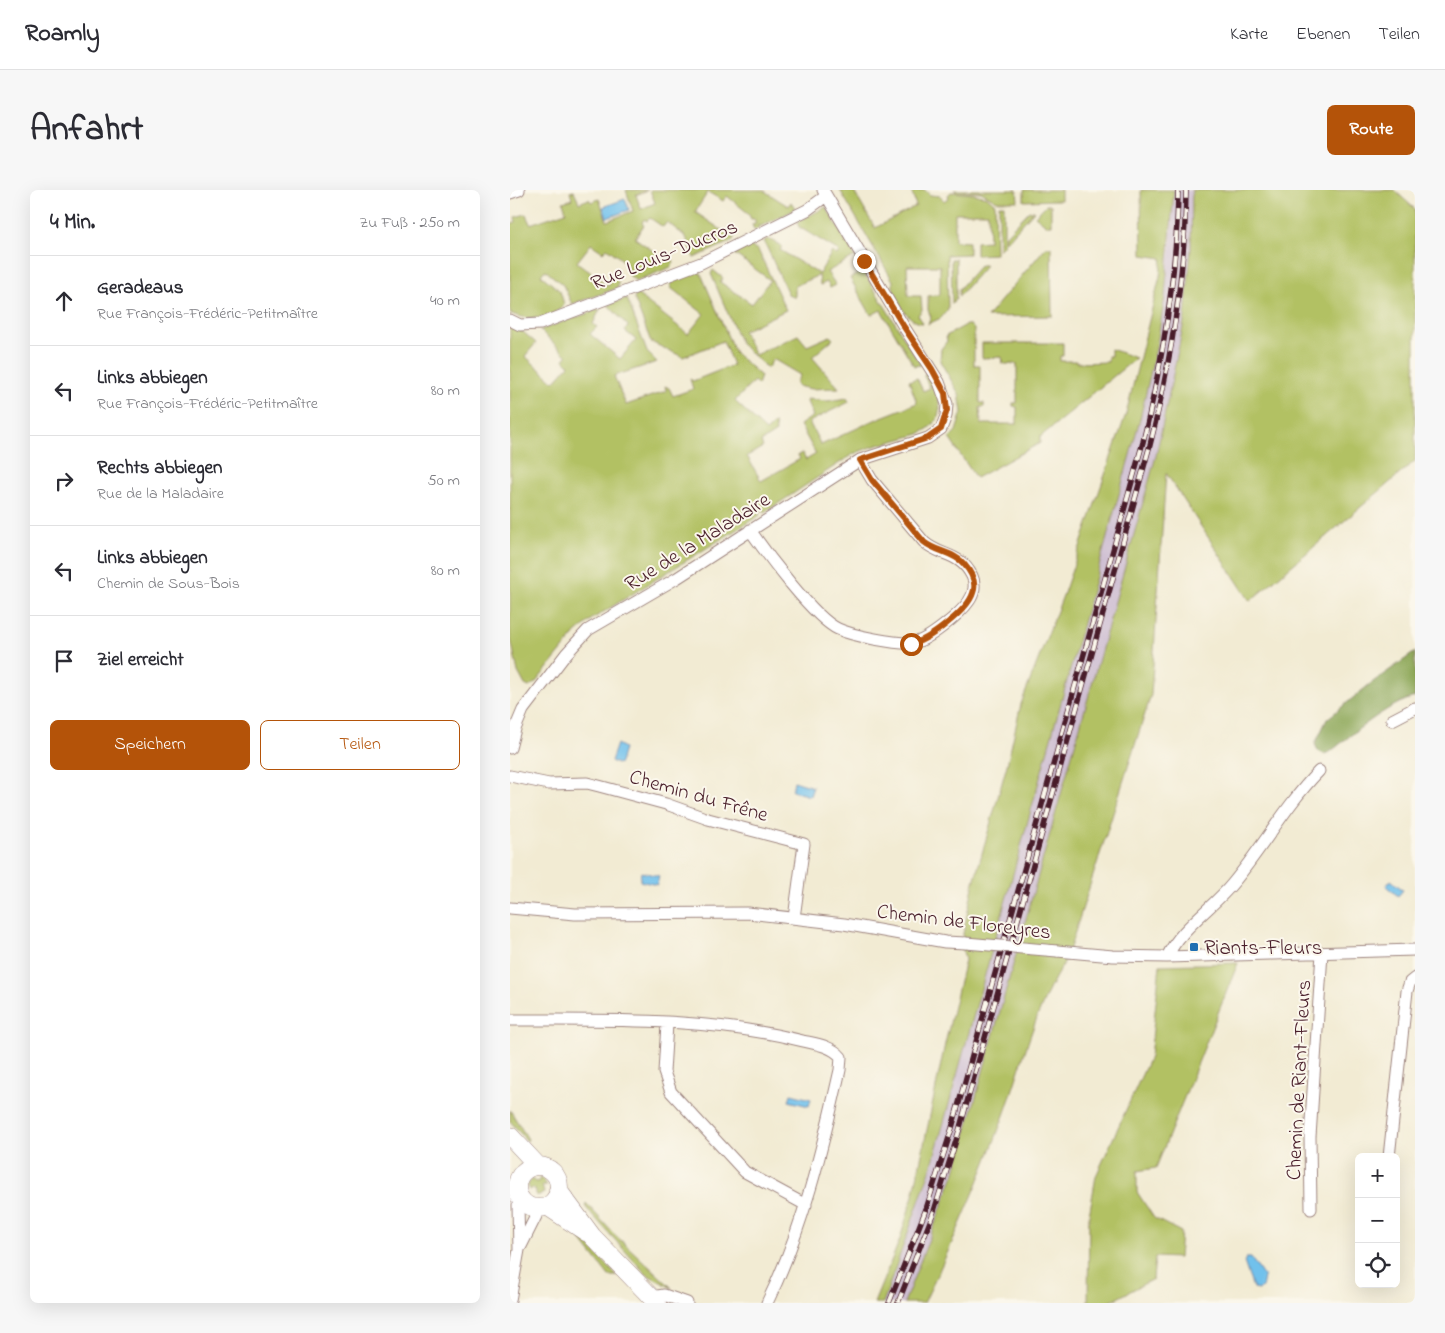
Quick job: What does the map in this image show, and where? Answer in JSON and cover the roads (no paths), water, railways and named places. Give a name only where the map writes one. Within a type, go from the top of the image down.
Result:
[{"type":"main road","points":[[510,1136],[538,1166],[554,1174],[558,1190],[592,1236],[654,1300]]},
{"type":"main road","points":[[510,1164],[518,1182]]},
{"type":"main road","points":[[538,1166],[525,1171],[518,1182],[517,1188],[521,1200],[526,1205],[543,1207],[592,1236]]},
{"type":"main road","points":[[543,1207],[555,1199],[558,1190]]},
{"type":"street","points":[[510,193],[519,190]]},
{"type":"street","name":"Rue Louis-Ducros","points":[[510,320],[520,325],[540,324],[701,263],[807,210],[824,193]]},
{"type":"street","name":"Rue de la Maladaire","points":[[510,748],[515,728],[523,710],[566,654],[588,630],[676,578],[860,460],[928,438],[941,429],[946,416],[946,398],[939,382],[884,295],[824,193]]},
{"type":"street","points":[[750,530],[808,602],[829,623],[838,629],[857,636],[911,644],[925,639],[970,601],[974,592],[972,577],[958,558],[930,547],[924,542],[872,480],[860,460]]},
{"type":"street","points":[[1392,720],[1415,708]]},
{"type":"street","points":[[1167,956],[1174,943],[1233,883],[1287,808],[1319,771]]},
{"type":"street","name":"Chemin du Frêne","points":[[510,776],[549,784],[593,784],[804,844],[794,918]]},
{"type":"street","name":"Chemin de Floreyres","points":[[510,908],[575,914],[718,912],[794,918],[966,943],[1112,956],[1415,950]]},
{"type":"street","name":"Chemin de Riant-Fleurs","points":[[1311,1209],[1310,1137],[1322,953]]},
{"type":"street","points":[[1389,1153],[1407,991],[1410,982],[1415,978]]},
{"type":"street","points":[[510,1020],[714,1025],[756,1030],[825,1047],[833,1050],[841,1057],[827,1131],[806,1205],[786,1263],[767,1303]]},
{"type":"street","points":[[667,1024],[664,1072],[671,1092],[745,1172],[806,1205]]},
{"type":"street","points":[[510,1300],[519,1250],[518,1205],[521,1200]]},
{"type":"street","points":[[519,1250],[543,1207]]},
{"type":"street","points":[[654,1300],[664,1295],[686,1303]]},
{"type":"water","points":[[625,199],[629,210],[607,218],[603,207]]},
{"type":"water","points":[[617,744],[624,748],[620,763],[617,764],[611,761]]},
{"type":"water","points":[[794,781],[813,787],[810,796],[792,791]]},
{"type":"water","points":[[641,872],[659,876],[657,885],[640,881]]},
{"type":"water","points":[[1391,880],[1403,890],[1398,896],[1386,886]]},
{"type":"water","points":[[791,1094],[811,1099],[809,1106],[789,1101]]},
{"type":"water","points":[[1246,1258],[1251,1258],[1264,1277],[1262,1288],[1257,1290],[1253,1288],[1244,1262]]},
{"type":"railway","points":[[889,1303],[926,1209],[952,1128],[1143,442],[1157,380],[1168,317],[1175,254],[1178,190]]},
{"type":"railway","points":[[898,1303],[934,1211],[959,1131],[1150,445],[1176,319],[1183,255],[1186,190]]},
{"type":"place","name":"Riants-Fleurs","points":[[1194,947]]}]
